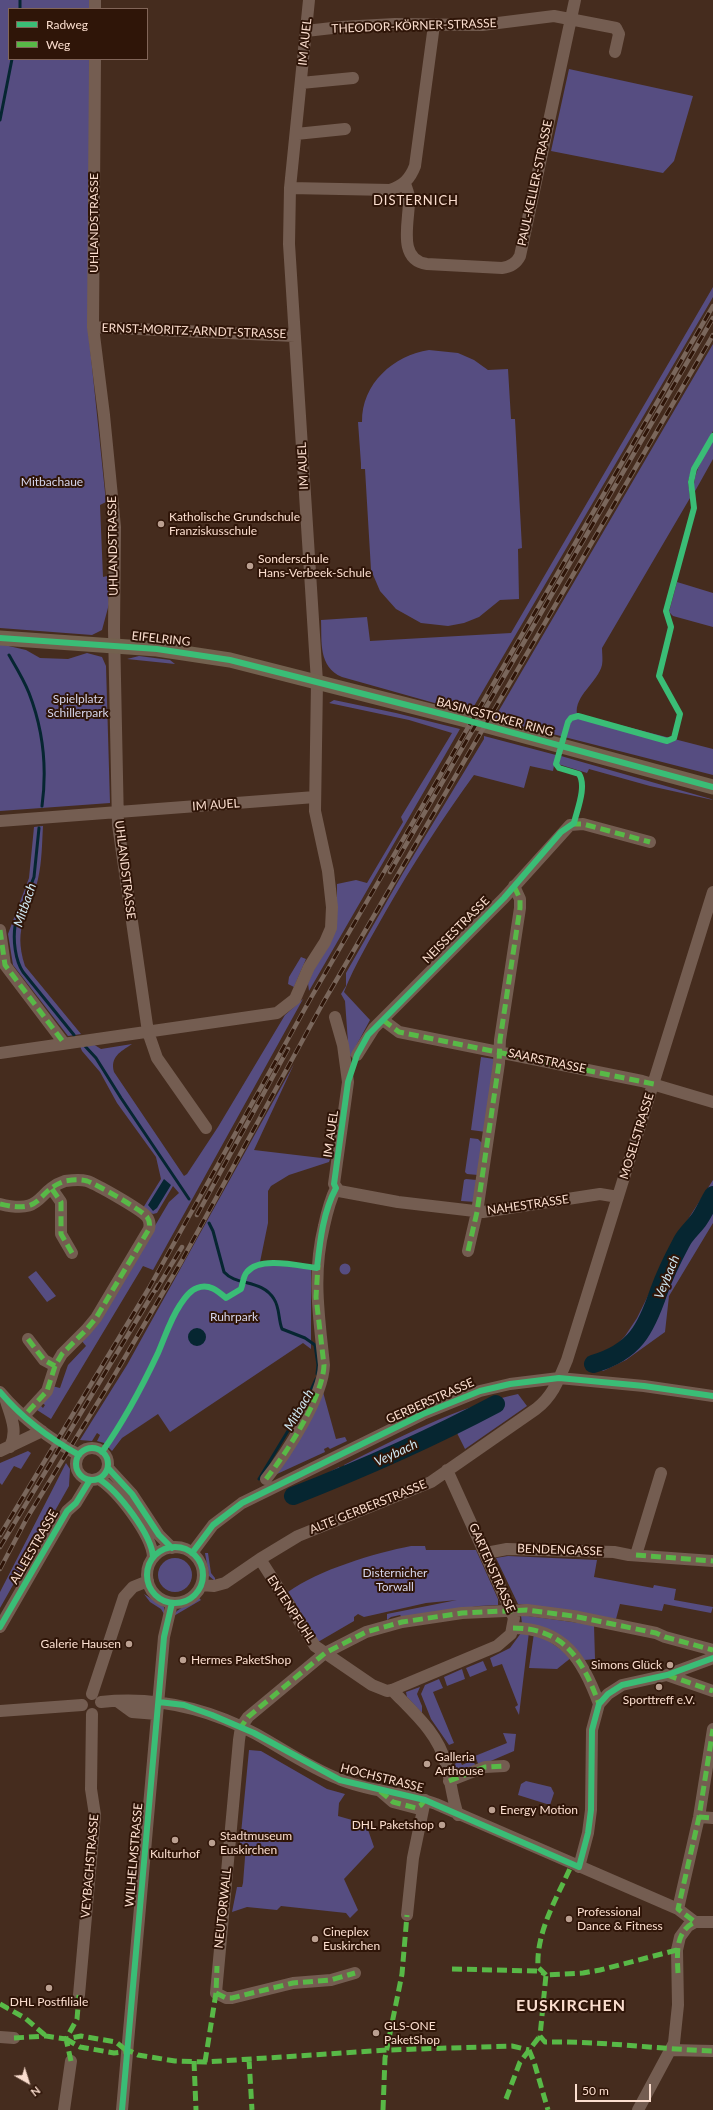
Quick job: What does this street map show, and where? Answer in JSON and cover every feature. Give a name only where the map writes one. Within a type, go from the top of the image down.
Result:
[{"type":"main road","name":"EIFELRING","points":[[0,638],[163,649],[215,657],[317,682]]},
{"type":"main road","name":"BASINGSTOKER RING","points":[[317,682],[469,720],[713,787]]},
{"type":"street","name":"IM AUEL","points":[[0,1053],[272,1015],[285,1008],[295,999],[309,967],[329,934],[332,922],[330,885],[316,817],[317,682],[289,244],[290,188],[309,0]]},
{"type":"street","name":"PAUL-KELLER-STRASSE","points":[[405,183],[409,197],[407,246],[417,261],[427,264],[502,268],[516,262],[520,256],[575,0]]},
{"type":"street","name":"THEODOR-KÖRNER-STRASSE","points":[[306,31],[369,25],[482,25],[554,16],[570,18]]},
{"type":"street","points":[[570,18],[616,28],[619,34],[615,52]]},
{"type":"street","points":[[290,188],[383,190],[395,188],[405,183],[415,166],[434,26]]},
{"type":"street","name":"UHLANDSTRASSE","points":[[95,60],[93,327],[104,415],[115,527],[114,645],[118,825],[148,1032],[157,1058],[206,1128]]},
{"type":"street","name":"IM AUEL","points":[[301,83],[353,78]]},
{"type":"street","points":[[296,134],[345,129]]},
{"type":"street","name":"ERNST-MORITZ-ARNDT-STRASSE","points":[[93,327],[295,336]]},
{"type":"street","name":"IM AUEL","points":[[0,821],[315,798]]},
{"type":"street","name":"NEISSESTRASSE","points":[[356,1055],[368,1036],[504,898],[570,825],[583,824],[650,842]]},
{"type":"street","points":[[266,1479],[305,1418],[324,1376],[316,1297],[317,1268],[322,1234],[330,1200],[336,1188],[339,1191],[351,1194],[477,1212],[520,908],[520,899],[514,886]]},
{"type":"street","name":"MOSELSTRASSE","points":[[560,1378],[654,1084],[713,892]]},
{"type":"street","points":[[0,930],[5,965],[64,1043]]},
{"type":"street","name":"IM AUEL","points":[[335,1017],[343,1045],[348,1082],[334,1184],[336,1188]]},
{"type":"street","name":"SAARSTRASSE","points":[[383,1020],[390,1027],[399,1032],[654,1084],[713,1102]]},
{"type":"street","points":[[0,1204],[14,1207],[31,1205],[52,1189],[70,1180],[88,1181],[144,1214],[150,1222],[150,1226],[90,1326],[67,1348],[55,1366],[47,1391],[24,1416]]},
{"type":"street","points":[[52,1189],[62,1204],[61,1234],[72,1253]]},
{"type":"street","name":"NAHESTRASSE","points":[[468,1251],[477,1212],[501,1211],[600,1194],[618,1197]]},
{"type":"street","points":[[28,1339],[44,1360],[55,1366]]},
{"type":"street","name":"GERBERSTRASSE","points":[[192,1554],[208,1531],[233,1509],[423,1414],[461,1398],[491,1388],[560,1378],[644,1386],[713,1396]]},
{"type":"street","name":"ALTE GERBERSTRASSE","points":[[201,1585],[214,1586],[225,1583],[260,1559],[305,1533],[419,1487],[447,1470],[543,1403],[552,1392],[560,1378]]},
{"type":"street","points":[[2,1395],[42,1431],[79,1455]]},
{"type":"street","points":[[2,1395],[14,1427],[14,1437],[5,1449]]},
{"type":"street","points":[[5,1449],[42,1431]]},
{"type":"street","points":[[153,1558],[160,1552],[172,1548],[181,1548],[192,1554],[202,1568],[201,1585],[196,1593],[190,1599],[172,1603],[156,1596],[148,1581],[148,1569],[153,1558],[153,1550],[131,1512],[110,1487],[90,1478],[76,1466],[79,1455],[88,1449],[99,1450],[106,1456],[108,1468],[132,1494],[162,1538],[172,1548]]},
{"type":"street","points":[[90,1478],[104,1474],[108,1468]]},
{"type":"street","name":"GARTENSTRASSE","points":[[392,1690],[497,1646],[507,1639],[513,1628],[514,1618],[511,1610],[447,1470]]},
{"type":"street","points":[[636,1555],[660,1473]]},
{"type":"street","name":"ALLEESTRASSE","points":[[0,1627],[67,1512],[68,1504],[78,1484],[90,1478]]},
{"type":"street","name":"BENDENGASSE","points":[[486,1553],[501,1549],[614,1552],[713,1561]]},
{"type":"street","name":"ENTENPFUHL","points":[[260,1559],[309,1639],[325,1653],[372,1685],[387,1691],[392,1690]]},
{"type":"street","points":[[0,1711],[87,1709],[98,1711],[97,1698],[124,1597],[133,1587],[148,1581]]},
{"type":"street","name":"WILHELMSTRASSE","points":[[122,2110],[164,1637],[172,1603]]},
{"type":"street","points":[[241,1727],[248,1717],[325,1653],[366,1632],[395,1624],[462,1613],[511,1610],[573,1616],[656,1633],[665,1637],[713,1650]]},
{"type":"street","points":[[513,1628],[541,1632],[567,1648],[583,1666],[599,1704]]},
{"type":"street","points":[[579,1867],[588,1833],[591,1810],[592,1730],[599,1704],[608,1694],[622,1685],[667,1675],[713,1658]]},
{"type":"street","points":[[667,1675],[713,1691]]},
{"type":"street","points":[[392,1690],[424,1722],[437,1741],[446,1762],[458,1815]]},
{"type":"street","points":[[87,1709],[84,1699],[97,1698]]},
{"type":"street","name":"HOCHSTRASSE","points":[[97,1698],[117,1701],[132,1712],[158,1708],[170,1702],[194,1708],[241,1727],[334,1778],[378,1790],[393,1802],[416,1808],[430,1802],[678,1909],[695,1922]]},
{"type":"street","name":"VEYBACHSTRASSE","points":[[79,1995],[95,1815],[91,1789],[87,1709]]},
{"type":"street","name":"NEUTORWALL","points":[[241,1727],[234,1779],[216,1993],[226,1998],[232,1998],[293,1983],[331,1980],[355,1973]]},
{"type":"street","points":[[678,1909],[699,1817],[713,1728]]},
{"type":"street","points":[[450,1784],[485,1768],[504,1766]]},
{"type":"street","points":[[407,1915],[413,1858],[430,1802],[442,1803],[447,1799],[450,1784]]},
{"type":"street","points":[[699,1817],[713,1818]]},
{"type":"street","points":[[638,2110],[671,2050],[675,2035],[678,2005],[678,1943],[683,1931],[695,1922],[713,1922]]},
{"type":"street","points":[[0,2037],[14,2038]]},
{"type":"street","points":[[671,2050],[713,2051]]},
{"type":"street","points":[[64,2110],[71,2062]]},
{"type":"green space","name":"Mitbachaue","points":[[0,0],[90,0],[90,8],[8,8],[8,60],[90,60],[88,328],[106,502],[100,505],[103,577],[107,576],[109,604],[102,630],[92,635],[0,628]]},
{"type":"green space","points":[[569,69],[693,96],[674,161],[663,173],[551,151]]},
{"type":"green space","points":[[713,287],[713,297],[470,713],[342,677],[334,673],[325,660],[323,653],[321,620],[367,617],[370,641],[511,633]]},
{"type":"green space","points":[[713,344],[713,431],[690,475],[688,481],[690,498],[602,648],[602,665],[600,671],[579,701],[577,714],[713,749],[713,775],[494,719]]},
{"type":"green space","points":[[429,350],[458,353],[474,360],[488,370],[508,369],[511,419],[515,419],[522,548],[518,549],[519,599],[500,600],[479,617],[464,623],[448,626],[421,623],[396,609],[380,591],[371,570],[365,469],[361,469],[358,422],[362,422],[363,408],[367,395],[382,374],[392,365],[416,353]]},
{"type":"green space","points":[[713,440],[713,459],[694,493],[697,472]]},
{"type":"green space","points":[[677,582],[713,593],[713,627],[673,616],[669,612]]},
{"type":"green space","name":"Spielplatz Schillerpark","points":[[0,644],[26,650],[40,658],[68,659],[87,653],[102,657],[106,666],[110,803],[0,811]]},
{"type":"green space","points":[[139,656],[170,660],[175,664],[127,659]]},
{"type":"green space","points":[[334,700],[396,713],[460,729],[309,991],[308,983],[337,914],[337,884],[356,880],[367,883],[403,822],[401,817],[452,733],[409,720],[329,703]]},
{"type":"green space","points":[[484,736],[556,755],[553,771],[530,766],[524,788],[474,775],[428,842],[396,893],[348,982],[344,992],[370,1020],[356,1046],[354,1057],[349,1056],[345,1001],[341,994],[346,986],[346,973],[403,873],[484,739]]},
{"type":"green space","points":[[561,756],[713,800],[650,786],[589,769],[587,773],[558,764]]},
{"type":"green space","points":[[43,826],[42,852],[39,873],[35,892],[21,930],[21,952],[25,966],[81,1034],[68,1036],[13,965],[8,934],[29,878],[34,827]]},
{"type":"green space","points":[[301,957],[306,959],[294,987],[288,984],[289,977]]},
{"type":"green space","points":[[303,999],[153,1270],[143,1266],[51,1419],[37,1410],[40,1405],[43,1408],[45,1405],[42,1403],[52,1386],[60,1388],[68,1365],[86,1346],[81,1340],[101,1317],[169,1202],[179,1193],[173,1186],[157,1213],[153,1214],[143,1208],[161,1179],[156,1157],[117,1103],[100,1072],[82,1051],[80,1046],[93,1044],[101,1049],[132,1044],[117,1055],[113,1062],[114,1072],[184,1176],[187,1174],[218,1127],[285,1015]]},
{"type":"green space","points":[[481,1057],[494,1059],[486,1132],[471,1130]]},
{"type":"green space","name":"Ruhrpark","points":[[294,1064],[254,1150],[330,1159],[329,1162],[289,1175],[271,1186],[268,1191],[268,1223],[260,1262],[311,1269],[311,1349],[303,1343],[170,1432],[158,1414],[122,1438],[112,1451],[104,1443],[97,1441],[100,1435],[97,1433],[92,1441],[80,1440],[127,1365]]},
{"type":"green space","points":[[470,1138],[478,1139],[483,1144],[478,1175],[467,1174],[465,1172]]},
{"type":"green space","points":[[464,1180],[477,1180],[476,1202],[461,1201]]},
{"type":"green space","points":[[713,1180],[713,1223],[669,1296],[665,1332],[626,1360],[603,1371],[589,1362],[590,1359],[612,1350],[625,1336],[637,1318],[678,1235]]},
{"type":"green space","points":[[345,1263],[349,1265],[351,1269],[349,1273],[345,1275],[341,1273],[339,1269],[341,1265]]},
{"type":"green space","points":[[36,1271],[56,1296],[47,1302],[28,1277]]},
{"type":"green space","points":[[323,1392],[336,1439],[345,1437],[347,1441],[330,1449],[328,1447],[324,1449],[325,1452],[277,1474]]},
{"type":"green space","points":[[518,1394],[527,1406],[465,1449],[457,1433],[372,1472],[295,1502],[291,1492],[339,1467],[341,1470],[345,1468],[344,1465],[386,1444],[450,1415]]},
{"type":"green space","points":[[28,1451],[31,1453],[21,1469],[14,1466],[2,1485],[0,1483],[0,1463]]},
{"type":"green space","points":[[66,1463],[70,1469],[69,1486],[0,1608],[0,1592]]},
{"type":"green space","name":"Disternicher Torwall","points":[[411,1546],[425,1546],[426,1550],[476,1550],[498,1599],[498,1605],[479,1606],[402,1617],[400,1615],[391,1617],[387,1620],[387,1614],[457,1600],[426,1603],[364,1617],[358,1614],[354,1617],[354,1621],[318,1642],[293,1607],[296,1604],[288,1592],[300,1584],[347,1563]]},
{"type":"green space","points":[[205,1553],[208,1553],[211,1573],[215,1578],[215,1581],[209,1576]]},
{"type":"green space","points":[[508,1556],[597,1560],[594,1577],[653,1588],[654,1585],[676,1589],[674,1600],[713,1607],[711,1613],[664,1604],[662,1611],[620,1604],[616,1619],[518,1604],[496,1558]]},
{"type":"green space","points":[[175,1558],[187,1563],[192,1575],[187,1587],[175,1592],[163,1587],[158,1575],[163,1563]]},
{"type":"green space","points":[[144,1594],[164,1607],[164,1614],[161,1609],[150,1602]]},
{"type":"green space","points":[[199,1598],[201,1600],[172,1617],[181,1608]]},
{"type":"green space","points":[[521,1615],[594,1625],[595,1659],[584,1660],[522,1624]]},
{"type":"green space","points":[[529,1632],[519,1715],[515,1707],[518,1705],[502,1664],[493,1667],[490,1658],[510,1648],[521,1633]]},
{"type":"green space","points":[[534,1633],[540,1635],[572,1657],[557,1669],[529,1668]]},
{"type":"green space","points":[[483,1661],[487,1670],[470,1677],[466,1668]]},
{"type":"green space","points":[[462,1669],[465,1679],[447,1686],[444,1677]]},
{"type":"green space","points":[[439,1679],[443,1688],[433,1692],[454,1743],[449,1745],[431,1719],[421,1694],[425,1685]]},
{"type":"green space","points":[[420,1687],[417,1694],[422,1706],[422,1713],[407,1697],[406,1692]]},
{"type":"green space","points":[[503,1733],[516,1734],[514,1751],[479,1766],[475,1756],[507,1743]]},
{"type":"green space","points":[[249,1750],[261,1751],[327,1789],[345,1794],[339,1803],[338,1816],[366,1824],[374,1847],[344,1879],[358,1910],[350,1918],[346,1913],[281,1906],[277,1910],[247,1907],[232,1912],[237,1887],[242,1887],[243,1883],[246,1845],[240,1844]]},
{"type":"green space","points":[[473,1760],[476,1767],[458,1773],[453,1765],[460,1761],[462,1765]]},
{"type":"green space","points":[[526,1781],[551,1787],[554,1793],[550,1805],[518,1795],[521,1784]]},
{"type":"water","points":[[164,1179],[171,1185],[157,1208],[153,1211],[148,1205]]},
{"type":"water","points":[[193,1328],[201,1328],[206,1333],[204,1344],[201,1346],[193,1346],[188,1341],[188,1333]]},
{"type":"waterway","name":"Mitbach","points":[[20,0],[20,8]]},
{"type":"waterway","name":"Mitbach","points":[[0,120],[12,60]]},
{"type":"waterway","name":"Mitbach","points":[[9,655],[27,688],[38,721],[44,763],[42,806]]},
{"type":"waterway","name":"Mitbach","points":[[39,828],[34,877],[15,926],[15,950],[18,962],[23,972],[74,1035]]},
{"type":"waterway","name":"Mitbach","points":[[84,1045],[96,1058],[189,1199]]},
{"type":"waterway","name":"Veybach","points":[[593,1364],[619,1353],[629,1346],[637,1337],[649,1317],[672,1260],[683,1240],[696,1224],[713,1195]]},
{"type":"waterway","name":"Mitbach","points":[[209,1223],[213,1231],[224,1272],[235,1279],[263,1288],[269,1293],[277,1306],[282,1329],[305,1338],[315,1345],[318,1365],[317,1374]]},
{"type":"waterway","name":"Mitbach","points":[[259,1479],[306,1401],[316,1379]]},
{"type":"waterway","name":"Veybach","points":[[293,1496],[396,1453],[496,1404]]},
{"type":"railway","points":[[0,1535],[149,1288],[312,996],[713,306]]},
{"type":"railway","points":[[390,872],[713,318]]},
{"type":"railway","points":[[0,1569],[27,1518],[111,1381],[181,1262],[323,1003],[713,335]]},
{"type":"railway","points":[[197,1215],[288,1049]]},
{"type":"railway","points":[[156,1290],[182,1247]]},
{"type":"railway","points":[[0,1547],[158,1285]]},
{"type":"marked path","points":[[571,824],[583,824],[650,842]]},
{"type":"marked path","points":[[468,1251],[477,1212],[499,1063],[500,1040],[520,908],[520,899],[514,886]]},
{"type":"marked path","points":[[0,930],[5,965],[64,1043]]},
{"type":"marked path","points":[[383,1020],[399,1032],[654,1084]]},
{"type":"marked path","points":[[0,1204],[14,1207],[32,1204],[55,1185],[65,1181],[82,1180],[92,1183],[128,1203],[147,1217],[150,1223],[149,1229],[96,1318],[62,1354],[55,1366],[47,1391],[24,1416]]},
{"type":"marked path","points":[[52,1189],[61,1202],[61,1234],[72,1253]]},
{"type":"marked path","points":[[266,1479],[302,1425],[317,1393],[322,1378],[324,1365],[316,1297],[318,1265]]},
{"type":"marked path","points":[[28,1339],[44,1360],[55,1366]]},
{"type":"marked path","points":[[636,1555],[713,1561]]},
{"type":"marked path","points":[[244,1728],[241,1727],[248,1717],[325,1653],[366,1632],[402,1622],[462,1613],[527,1610],[573,1616],[656,1633],[665,1637],[713,1650]]},
{"type":"marked path","points":[[513,1628],[531,1629],[558,1640],[578,1661],[593,1688],[599,1704]]},
{"type":"marked path","points":[[667,1675],[713,1691]]},
{"type":"marked path","points":[[678,1973],[677,1958],[681,1937],[688,1926],[695,1922],[678,1909],[699,1817],[713,1729]]},
{"type":"marked path","points":[[449,1781],[485,1767],[504,1766]]},
{"type":"marked path","points":[[380,1791],[393,1802],[416,1808],[425,1800],[422,1799]]},
{"type":"marked path","points":[[699,1817],[713,1818]]},
{"type":"marked path","points":[[546,1975],[538,1967],[540,1940],[549,1914],[572,1864]]},
{"type":"marked path","points":[[383,2110],[385,2058],[402,1974],[407,1915]]},
{"type":"marked path","points":[[677,1950],[600,1970],[583,1973],[546,1975],[540,2036],[545,2042],[587,2043],[713,2051]]},
{"type":"marked path","points":[[205,2062],[216,1993],[217,1966]]},
{"type":"marked path","points":[[452,1969],[538,1971],[545,1974]]},
{"type":"marked path","points":[[216,1993],[226,1998],[232,1998],[293,1983],[331,1980],[355,1973]]},
{"type":"marked path","points":[[71,2061],[66,2039],[77,2019],[79,1995]]},
{"type":"marked path","points":[[0,2004],[25,2018],[46,2036]]},
{"type":"marked path","points":[[14,2038],[46,2036],[66,2039],[81,2036],[116,2042],[127,2051]]},
{"type":"marked path","points":[[506,2099],[520,2062],[540,2036]]},
{"type":"marked path","points":[[66,2039],[80,2047],[114,2053],[130,2051],[138,2055],[175,2061],[205,2062],[388,2050],[512,2046],[529,2050]]},
{"type":"marked path","points":[[529,2050],[548,2110]]},
{"type":"marked path","points":[[249,2059],[252,2110]]},
{"type":"marked path","points":[[194,2061],[196,2110]]},
{"type":"cycle path","points":[[102,1452],[118,1428],[139,1391],[158,1353],[176,1311],[192,1291],[205,1286],[216,1290],[226,1298],[241,1289],[247,1272],[253,1267],[261,1264],[280,1263],[317,1268],[325,1217],[336,1188],[334,1184],[348,1082],[357,1055],[368,1035],[504,898],[561,832],[574,823],[581,798],[581,779],[579,774],[559,768],[556,764],[568,722],[571,718],[578,716],[667,741],[674,738],[680,714],[659,676],[671,627],[666,611],[694,508],[691,482],[694,469],[713,436]]},
{"type":"cycle path","points":[[0,638],[157,649],[230,660],[462,719],[713,787]]},
{"type":"cycle path","points":[[192,1553],[213,1525],[242,1503],[423,1414],[480,1391],[510,1384],[559,1378],[644,1386],[713,1396]]},
{"type":"cycle path","points":[[0,1392],[36,1427],[79,1455]]},
{"type":"cycle path","points":[[89,1448],[95,1448],[105,1455],[108,1464],[107,1470],[101,1477],[95,1480],[89,1480],[79,1473],[76,1467],[76,1461],[83,1451],[89,1448]]},
{"type":"cycle path","points":[[108,1468],[132,1494],[159,1535],[172,1548]]},
{"type":"cycle path","points":[[99,1479],[115,1493],[133,1514],[147,1537],[153,1557]]},
{"type":"cycle path","points":[[0,1627],[67,1511],[76,1503],[90,1480]]},
{"type":"cycle path","points":[[175,1547],[186,1549],[195,1555],[201,1564],[203,1575],[201,1586],[195,1595],[186,1601],[175,1603],[164,1601],[155,1595],[149,1586],[147,1575],[149,1564],[155,1555],[164,1549],[175,1547]]},
{"type":"cycle path","points":[[122,2110],[164,1637],[172,1603]]},
{"type":"cycle path","points":[[159,1702],[184,1705],[212,1715],[254,1733],[340,1780],[425,1800],[579,1867],[588,1833],[591,1810],[592,1730],[599,1704],[608,1694],[622,1685],[667,1675],[713,1658]]},
{"type":"place","name":"Katholische Grundschule Franziskusschule","points":[[161,524]]},
{"type":"place","name":"Sonderschule Hans-Verbeek-Schule","points":[[250,566]]},
{"type":"place","name":"Galerie Hausen","points":[[129,1644]]},
{"type":"place","name":"Hermes PaketShop","points":[[183,1660]]},
{"type":"place","name":"Simons Glück","points":[[670,1665]]},
{"type":"place","name":"Sporttreff e.V.","points":[[659,1687]]},
{"type":"place","name":"Galleria Arthouse","points":[[427,1764]]},
{"type":"place","name":"Energy Motion","points":[[492,1810]]},
{"type":"place","name":"DHL Paketshop","points":[[442,1825]]},
{"type":"place","name":"Kulturhof","points":[[175,1840]]},
{"type":"place","name":"Stadtmuseum Euskirchen","points":[[212,1843]]},
{"type":"place","name":"Professional Dance & Fitness","points":[[569,1919]]},
{"type":"place","name":"Cineplex Euskirchen","points":[[315,1939]]},
{"type":"place","name":"DHL Postfiliale","points":[[49,1988]]},
{"type":"place","name":"GLS-ONE PaketShop","points":[[376,2033]]},
{"type":"district","name":"DISTERNICH","points":[[416,201]]},
{"type":"district","name":"EUSKIRCHEN","points":[[571,2006]]}]
